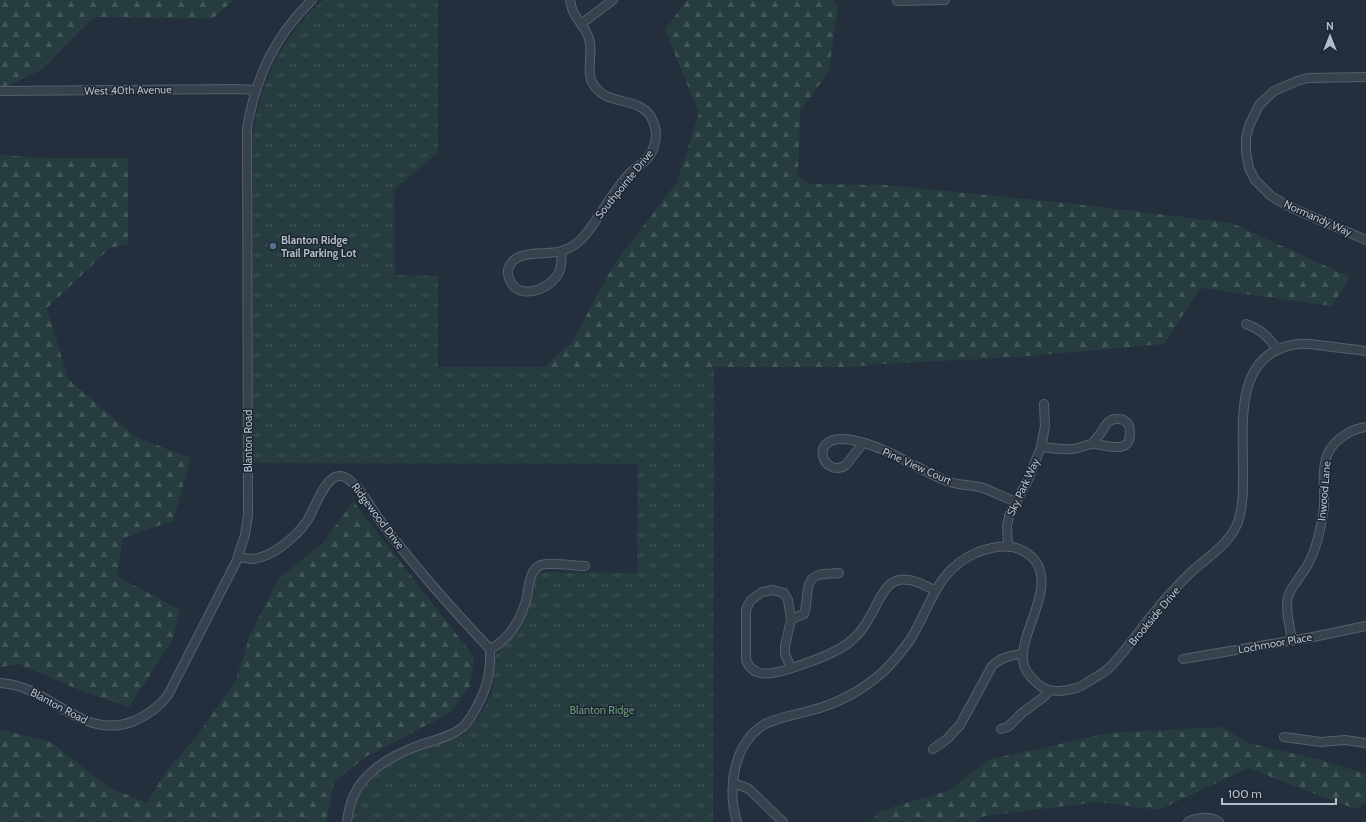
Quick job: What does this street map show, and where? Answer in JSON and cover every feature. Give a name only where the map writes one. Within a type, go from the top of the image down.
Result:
[{"type":"street","name":"Blanton Road","points":[[0,683],[17,685],[30,690],[83,720],[102,726],[119,726],[149,714],[162,703],[168,695],[238,556],[245,535],[248,515],[246,142],[249,114],[255,90],[267,61],[282,34],[312,0]]},
{"type":"street","name":"Southpointe Drive","points":[[561,251],[561,268],[557,277],[549,285],[540,289],[522,291],[515,289],[508,277],[508,270],[511,263],[525,255],[561,251],[576,243],[588,232],[630,173],[644,162],[652,152],[656,139],[653,121],[642,107],[606,96],[593,84],[589,74],[591,44],[588,35],[574,14],[570,0]]},
{"type":"street","points":[[581,24],[613,0]]},
{"type":"street","points":[[897,1],[945,0]]},
{"type":"street","name":"Normandy Way","points":[[1366,76],[1308,78],[1274,91],[1258,105],[1249,126],[1246,138],[1246,152],[1249,168],[1255,180],[1271,196],[1292,208],[1366,240]]},
{"type":"street","name":"West 40th Avenue","points":[[0,91],[255,90]]},
{"type":"street","points":[[1246,324],[1263,332],[1278,350]]},
{"type":"street","name":"Brookside Drive","points":[[1049,690],[1062,692],[1079,688],[1108,670],[1153,613],[1188,575],[1220,547],[1234,531],[1240,515],[1242,497],[1243,416],[1247,386],[1260,363],[1278,350],[1287,346],[1302,344],[1366,351]]},
{"type":"street","name":"Sky Park Way","points":[[1008,547],[1008,519],[1028,480],[1041,447],[1045,426],[1044,404]]},
{"type":"street","points":[[1041,447],[1072,449],[1092,444],[1110,447],[1122,446],[1127,444],[1129,439],[1130,431],[1128,424],[1123,419],[1114,419],[1108,422],[1092,444]]},
{"type":"street","name":"Inwood Lane","points":[[1292,640],[1287,607],[1288,597],[1311,558],[1319,534],[1324,510],[1324,467],[1326,459],[1329,452],[1338,440],[1354,430],[1366,427]]},
{"type":"street","name":"Pine View Court","points":[[863,443],[843,467],[830,466],[823,458],[823,448],[832,440],[848,440],[863,443],[889,453],[946,481],[982,488],[1017,502]]},
{"type":"street","name":"Ridgewood Drive","points":[[238,556],[254,559],[269,554],[283,546],[306,523],[329,481],[334,477],[344,476],[349,478],[354,484],[379,519],[420,571],[490,649]]},
{"type":"street","points":[[737,822],[733,798],[735,766],[751,736],[760,728],[774,720],[812,711],[842,699],[870,682],[887,668],[909,641],[935,590],[946,574],[965,558],[988,549],[1008,547],[1026,552],[1034,559],[1041,570],[1039,596],[1024,648],[1023,662],[1028,676],[1042,688],[1049,690],[1045,696],[1022,713],[1008,727],[1001,729]]},
{"type":"street","points":[[346,822],[353,796],[366,778],[382,764],[403,752],[460,730],[467,722],[481,701],[486,688],[490,671],[490,649],[502,642],[510,634],[526,600],[532,575],[538,567],[542,565],[585,566]]},
{"type":"street","points":[[791,619],[804,614],[809,586],[814,578],[821,574],[839,573]]},
{"type":"street","points":[[791,668],[785,654],[785,646],[791,619],[787,597],[784,593],[778,590],[769,590],[756,594],[749,602],[746,609],[746,656],[749,666],[756,672],[772,674],[791,668],[838,649],[853,639],[869,618],[883,591],[893,581],[900,579],[909,580],[935,590]]},
{"type":"street","name":"Lochmoor Place","points":[[1183,659],[1366,626]]},
{"type":"street","points":[[932,749],[947,739],[960,726],[992,666],[1001,659],[1023,654]]},
{"type":"street","points":[[1284,736],[1321,742],[1345,740],[1366,743]]},
{"type":"street","points":[[733,784],[748,788],[783,822]]},
{"type":"street","points":[[1188,822],[1201,818],[1214,819],[1219,822]]},
{"type":"green space","points":[[0,0],[234,0],[212,19],[94,17],[42,69],[0,91]]},
{"type":"green space","name":"Blanton Ridge","points":[[323,0],[438,0],[438,153],[394,190],[395,275],[438,276],[438,367],[714,367],[713,822],[350,822],[356,798],[375,775],[385,767],[407,755],[463,735],[479,717],[489,699],[493,686],[495,656],[508,641],[517,627],[533,579],[537,572],[637,573],[638,464],[253,463],[252,145],[255,124],[265,84],[273,65],[294,31]]},
{"type":"green space","points":[[687,0],[832,0],[838,6],[829,71],[800,112],[798,176],[811,184],[886,185],[1076,204],[1232,223],[1350,277],[1332,306],[1200,288],[1164,344],[1018,357],[881,364],[854,367],[544,367],[572,342],[614,264],[677,182],[699,113],[665,30]]},
{"type":"green space","points":[[0,155],[47,158],[128,158],[128,244],[110,248],[47,308],[68,379],[136,437],[191,458],[173,521],[123,538],[117,576],[180,610],[172,641],[129,707],[79,690],[19,664],[0,667]]},
{"type":"green space","points":[[353,501],[474,657],[470,686],[450,713],[367,756],[334,782],[326,822],[0,822],[0,729],[51,742],[108,787],[147,803],[165,773],[197,736],[236,680],[250,635],[278,579],[323,543]]},
{"type":"green space","points":[[1222,727],[1248,743],[1321,760],[1366,774],[1366,803],[1355,809],[1248,768],[1159,810],[1098,802],[984,816],[976,822],[870,822],[880,811],[950,790],[988,760],[1109,733]]},
{"type":"place","name":"Blanton Ridge Trail Parking Lot","points":[[273,246]]}]
